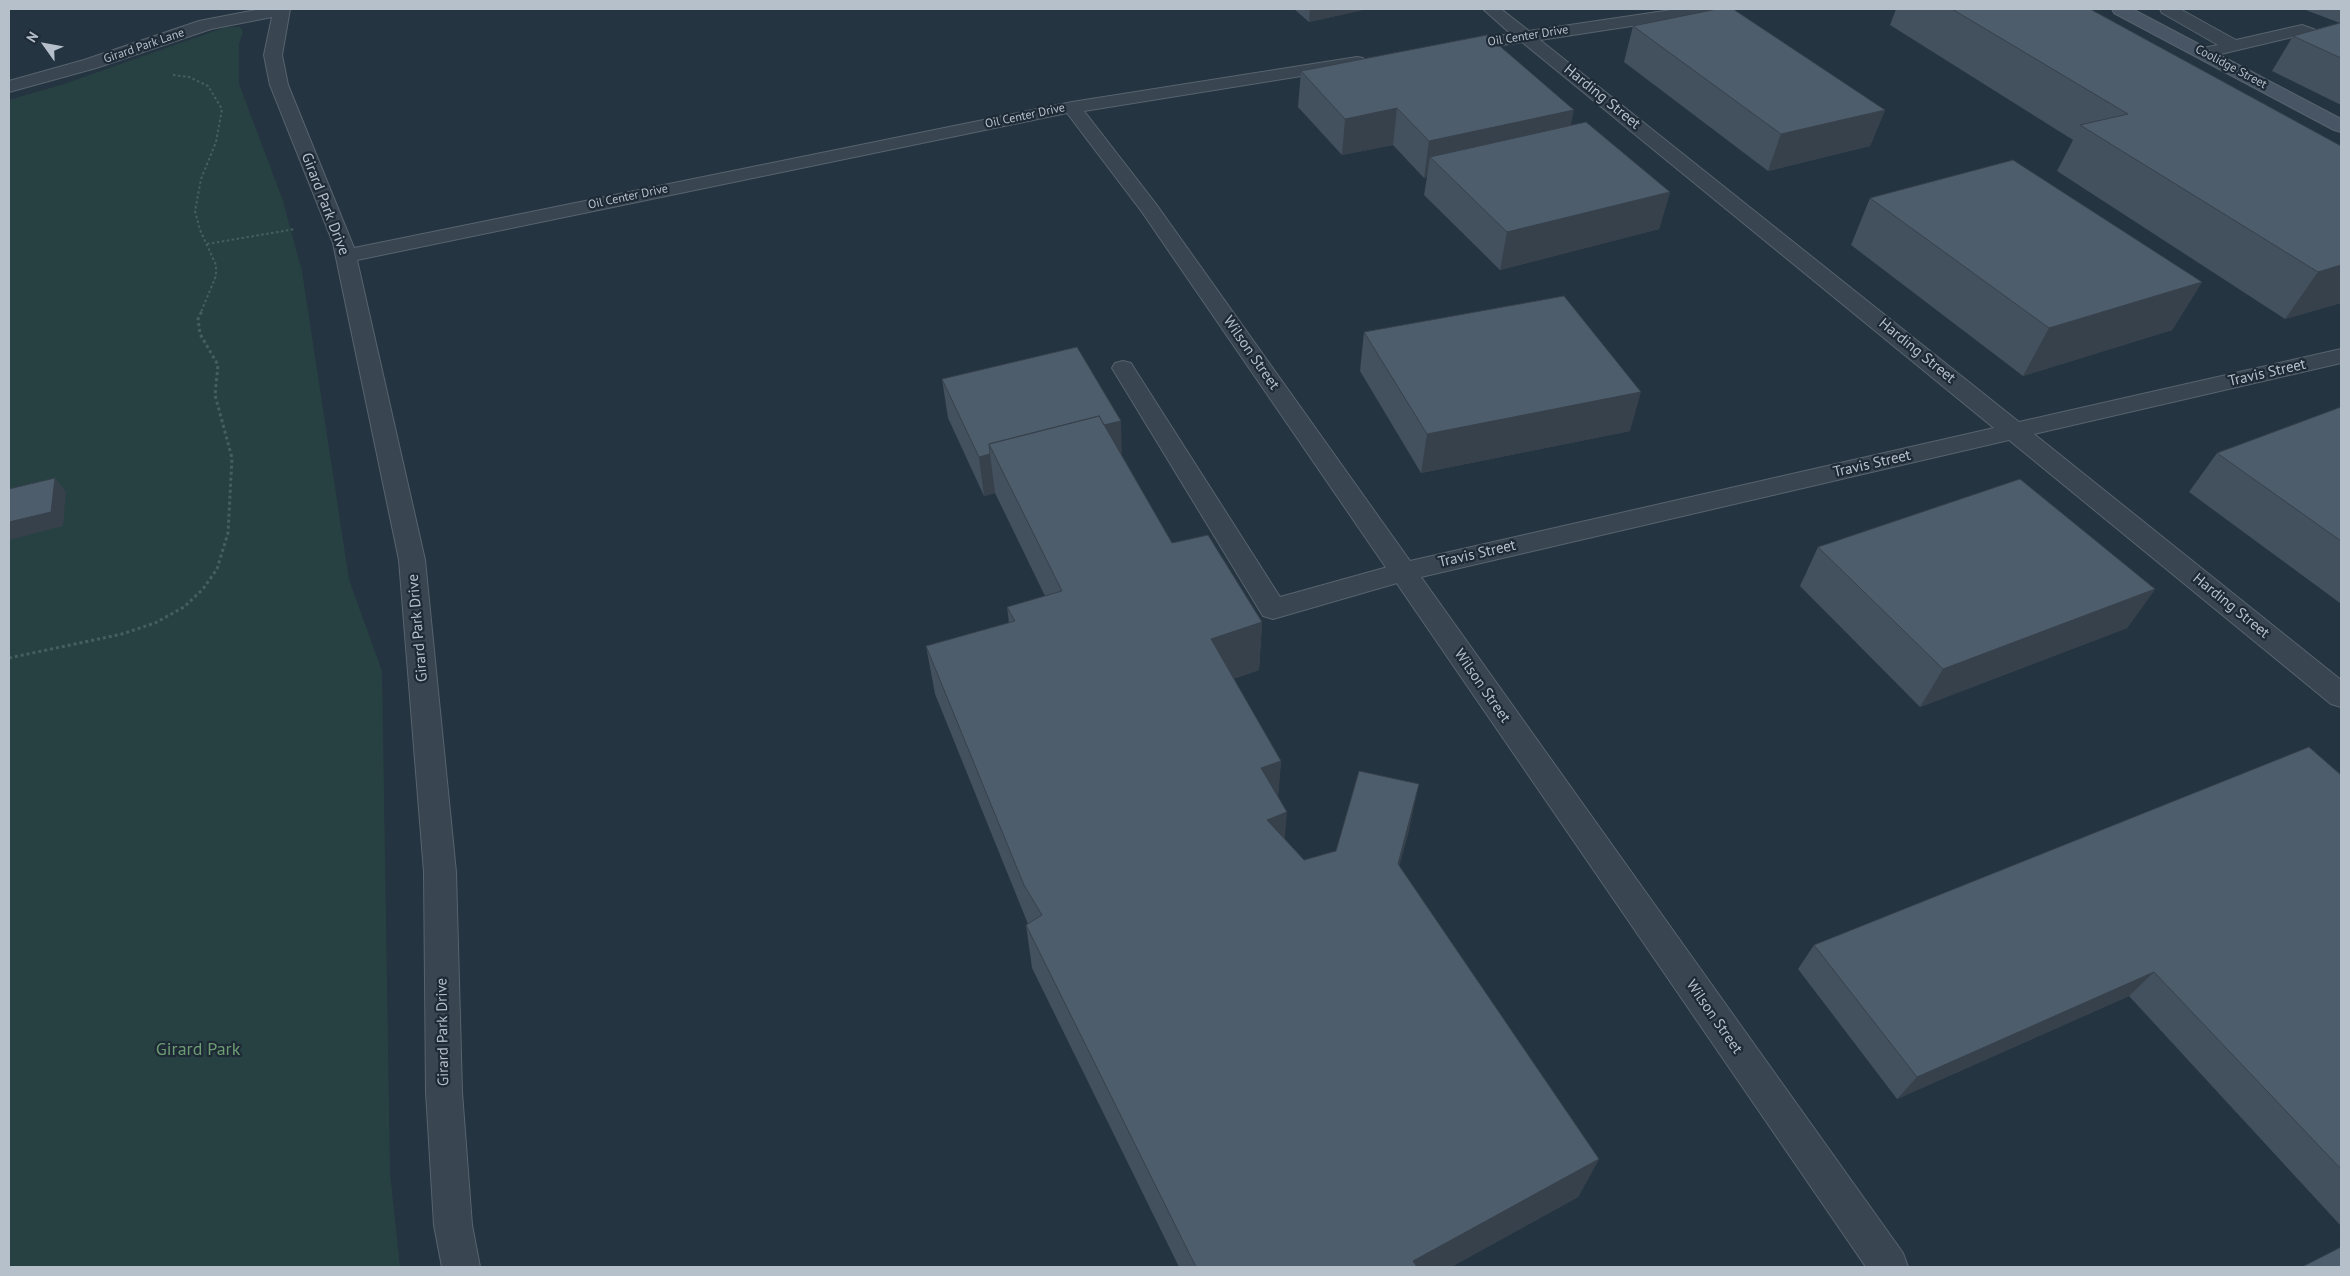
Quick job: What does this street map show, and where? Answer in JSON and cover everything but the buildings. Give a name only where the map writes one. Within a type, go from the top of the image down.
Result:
[{"type":"street","name":"Harding Street","points":[[1491,9],[2015,430],[2341,696]]},
{"type":"street","name":"Oil Center Drive","points":[[1438,49],[1710,9]]},
{"type":"street","name":"Coolidge Street","points":[[2120,9],[2341,126]]},
{"type":"street","points":[[2168,9],[2233,46]]},
{"type":"street","name":"Girard Park Lane","points":[[9,87],[90,64],[205,25],[281,10]]},
{"type":"street","name":"Girard Park Drive","points":[[281,10],[273,55],[279,85],[334,220],[346,256],[412,560],[440,872],[444,1092],[453,1226],[461,1267]]},
{"type":"street","points":[[2204,53],[2302,30],[2341,45]]},
{"type":"street","name":"Oil Center Drive","points":[[346,256],[1072,107],[1379,58]]},
{"type":"street","name":"Wilson Street","points":[[1072,107],[1149,208],[1889,1267]]},
{"type":"street","name":"Travis Street","points":[[1122,368],[1273,608],[1402,572],[2341,356]]},
{"type":"path","points":[[9,658],[122,634],[155,623],[184,606],[203,589],[217,569],[224,552],[228,534],[232,458],[215,396],[218,365],[200,334],[198,319],[216,276],[216,265],[195,210],[201,179],[216,142],[222,109],[208,86],[189,77],[164,75]]},
{"type":"path","points":[[207,244],[334,220]]},
{"type":"green space","name":"Girard Park","points":[[226,27],[240,27],[243,32],[239,44],[239,84],[282,198],[302,271],[349,580],[382,671],[390,1173],[400,1267],[9,1267],[9,100],[64,84]]}]
